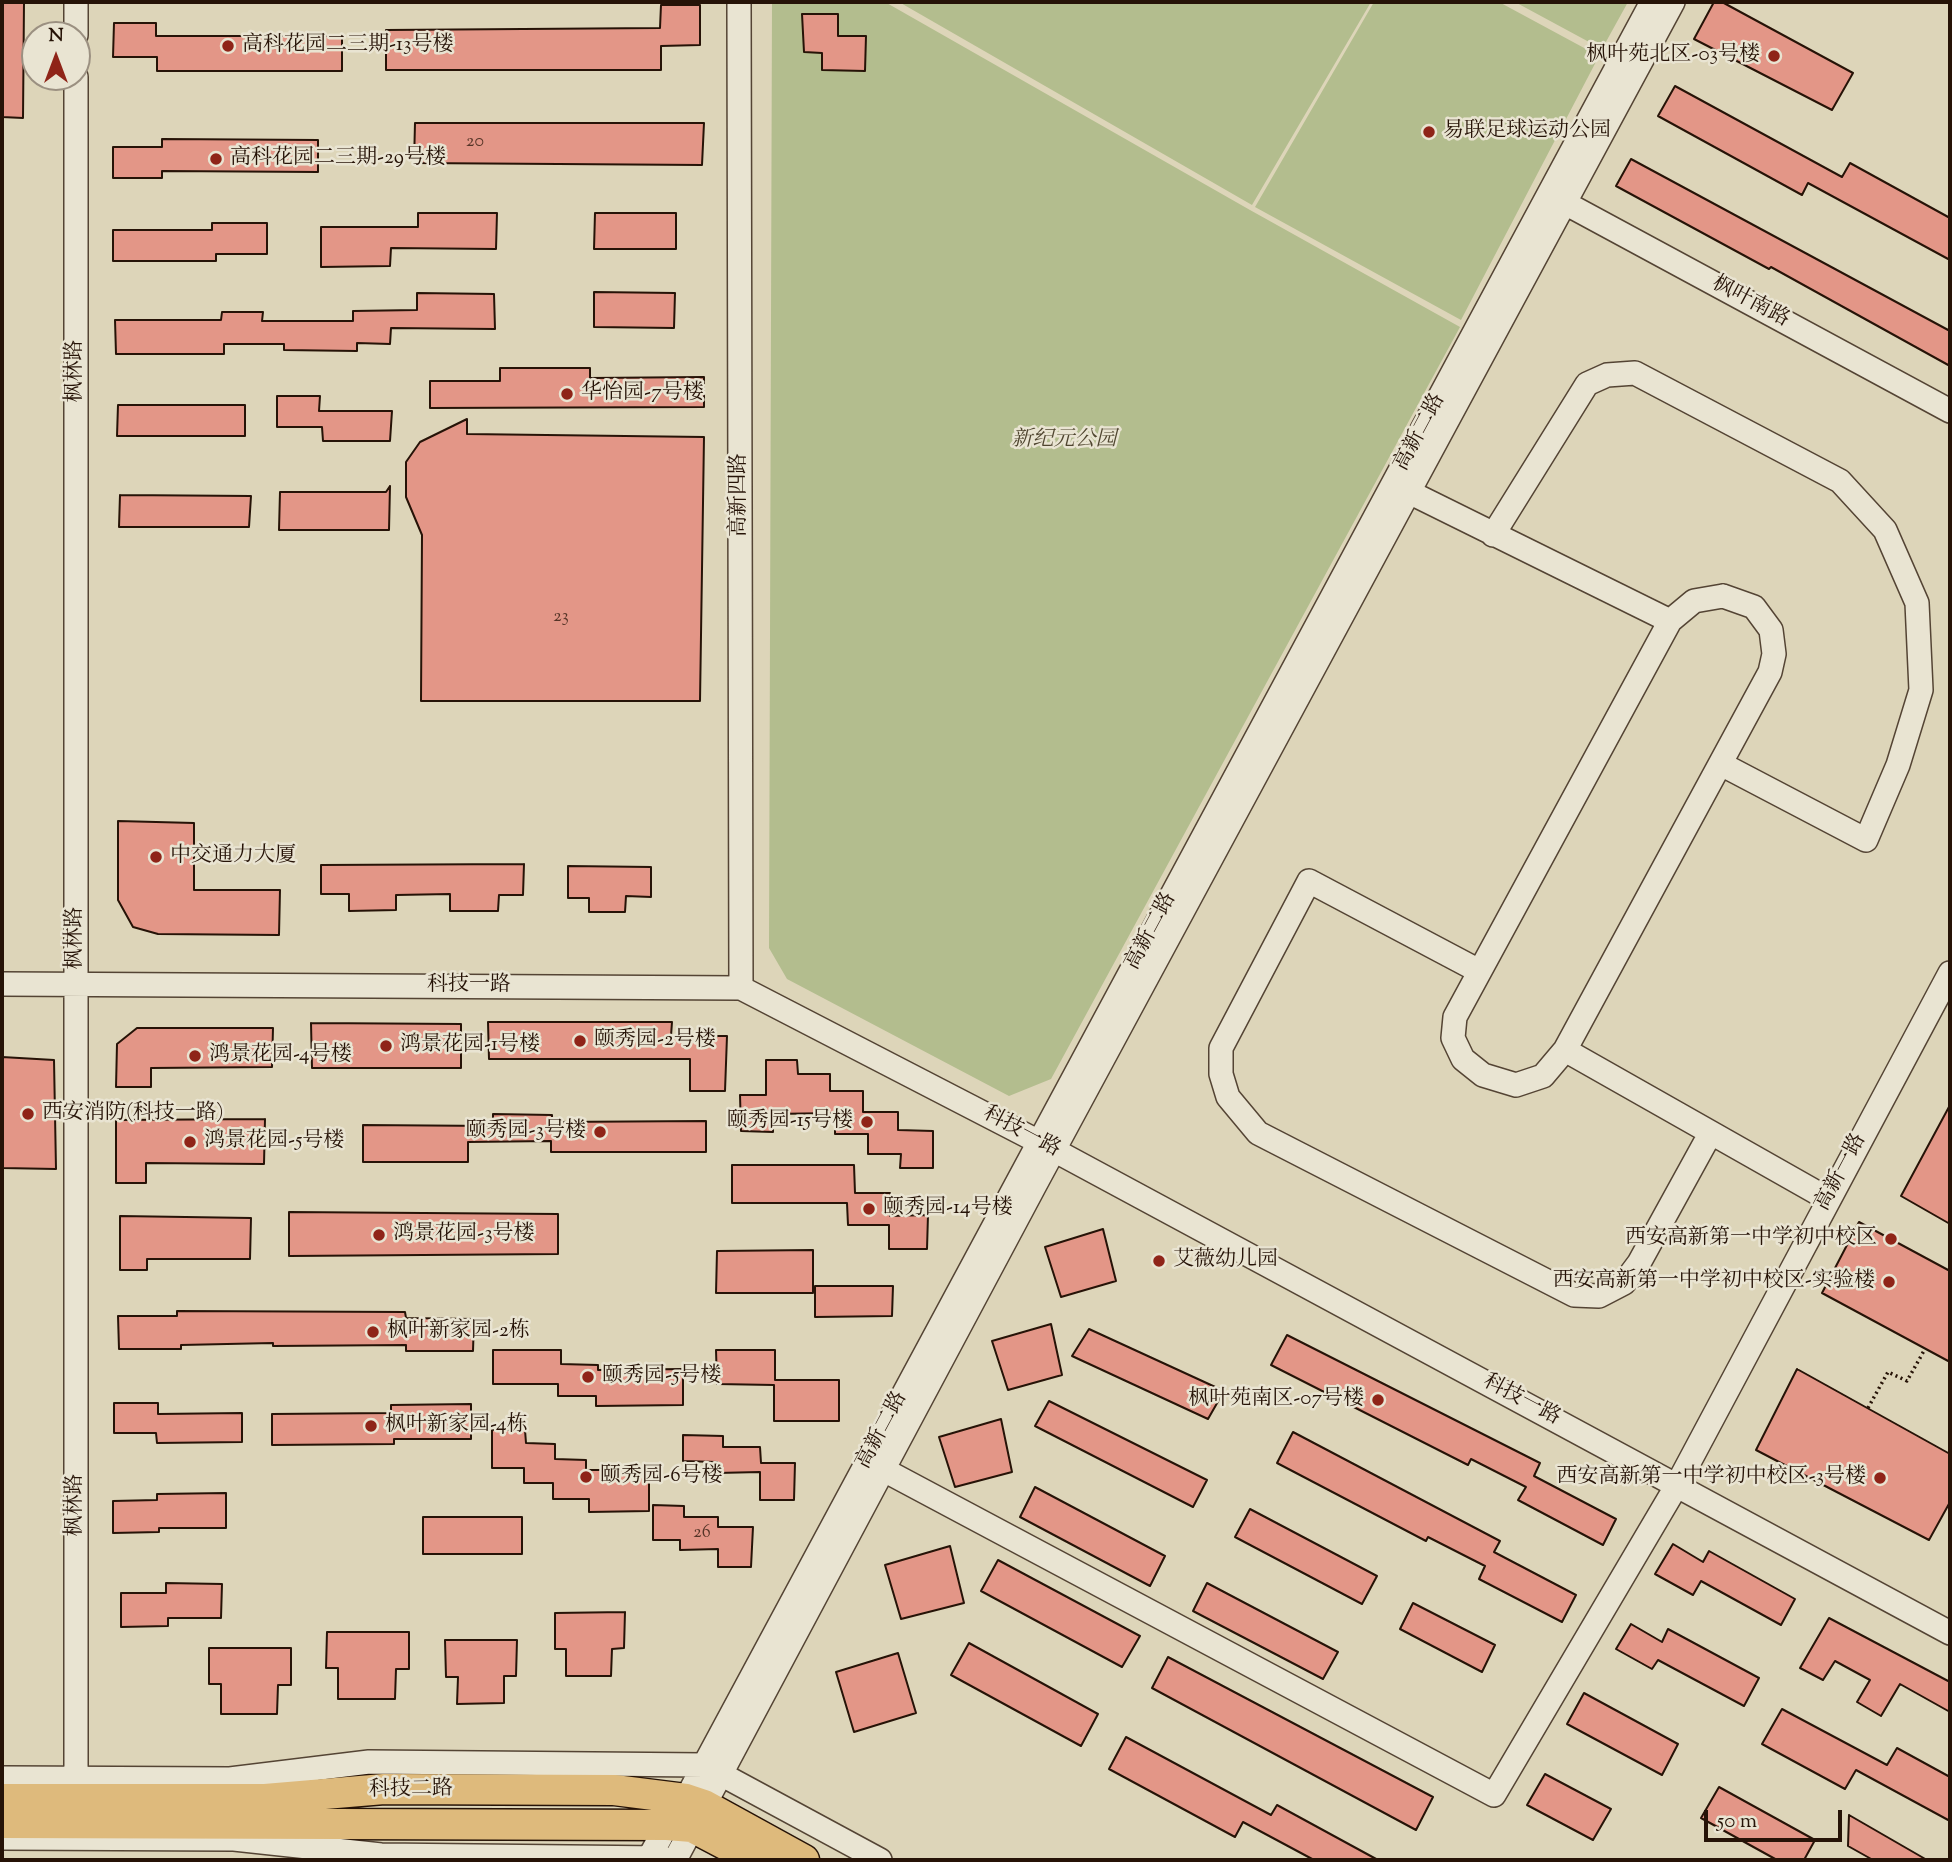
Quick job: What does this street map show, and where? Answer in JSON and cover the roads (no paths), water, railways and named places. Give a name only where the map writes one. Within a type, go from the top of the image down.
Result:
[{"type":"main road","name":"科技二路","points":[[2,1799],[76,1789],[265,1799],[384,1789],[614,1790],[687,1814],[804,1860]]},
{"type":"main road","name":"科技二路","points":[[2,1823],[687,1814],[755,1860]]},
{"type":"street","points":[[76,2],[76,21]]},
{"type":"street","name":"高新四路","points":[[739,2],[741,988]]},
{"type":"street","name":"高新二路","points":[[1046,1146],[1409,492],[1652,2]]},
{"type":"street","name":"高新二路","points":[[649,1859],[687,1814],[712,1770],[1556,198],[1673,2]]},
{"type":"street","name":"枫林路","points":[[76,91],[76,1789]]},
{"type":"street","name":"枫叶南路","points":[[1556,198],[1950,411]]},
{"type":"street","points":[[1493,535],[1587,384],[1607,375],[1635,373],[1840,481],[1885,530],[1917,603],[1921,691],[1898,765],[1866,840],[1721,764]]},
{"type":"street","points":[[1409,492],[1670,621]]},
{"type":"street","points":[[1723,596],[1754,607],[1770,630],[1774,653],[1770,672],[1565,1050],[1543,1076],[1516,1085],[1483,1075],[1463,1059],[1453,1038],[1455,1017],[1670,621],[1695,601],[1723,596]]},
{"type":"street","points":[[1479,971],[1310,881],[1221,1048],[1221,1074],[1228,1097],[1258,1133],[1574,1295],[1599,1296],[1624,1283],[1639,1263],[1710,1133]]},
{"type":"street","name":"高新一路","points":[[875,1465],[1494,1795],[1677,1485],[1950,973]]},
{"type":"street","name":"科技一路","points":[[2,984],[741,988],[1046,1146],[1950,1633]]},
{"type":"street","points":[[1565,1050],[1828,1199]]},
{"type":"street","points":[[2,1778],[76,1789],[230,1779],[369,1762],[712,1770],[880,1860]]},
{"type":"street","name":"高新二路","points":[[677,1860],[687,1814]]},
{"type":"street","points":[[2,1838],[234,1839],[381,1855],[677,1860]]},
{"type":"place","name":"高科花园二三期-13号楼","points":[[228,46]]},
{"type":"place","name":"枫叶苑北区-03号楼","points":[[1774,56]]},
{"type":"place","name":"易联足球运动公园","points":[[1429,132]]},
{"type":"place","name":"高科花园二三期-29号楼","points":[[216,159]]},
{"type":"place","name":"华怡园-7号楼","points":[[567,394]]},
{"type":"place","name":"中交通力大厦","points":[[156,857]]},
{"type":"place","name":"颐秀园-2号楼","points":[[580,1041]]},
{"type":"place","name":"鸿景花园-1号楼","points":[[386,1046]]},
{"type":"place","name":"鸿景花园-4号楼","points":[[195,1056]]},
{"type":"place","name":"西安消防(科技一路)","points":[[28,1114]]},
{"type":"place","name":"颐秀园-15号楼","points":[[867,1122]]},
{"type":"place","name":"颐秀园-3号楼","points":[[600,1132]]},
{"type":"place","name":"鸿景花园-5号楼","points":[[190,1142]]},
{"type":"place","name":"颐秀园-14号楼","points":[[869,1209]]},
{"type":"place","name":"鸿景花园-3号楼","points":[[379,1235]]},
{"type":"place","name":"西安高新第一中学初中校区","points":[[1891,1239]]},
{"type":"place","name":"艾薇幼儿园","points":[[1159,1261]]},
{"type":"place","name":"西安高新第一中学初中校区-实验楼","points":[[1889,1282]]},
{"type":"place","name":"枫叶新家园-2栋","points":[[373,1332]]},
{"type":"place","name":"颐秀园-5号楼","points":[[588,1377]]},
{"type":"place","name":"枫叶苑南区-07号楼","points":[[1378,1400]]},
{"type":"place","name":"枫叶新家园-4栋","points":[[371,1426]]},
{"type":"place","name":"颐秀园-6号楼","points":[[586,1477]]},
{"type":"place","name":"西安高新第一中学初中校区-3号楼","points":[[1880,1478]]},
{"type":"park label","name":"新纪元公园","points":[[1064,441]]}]
